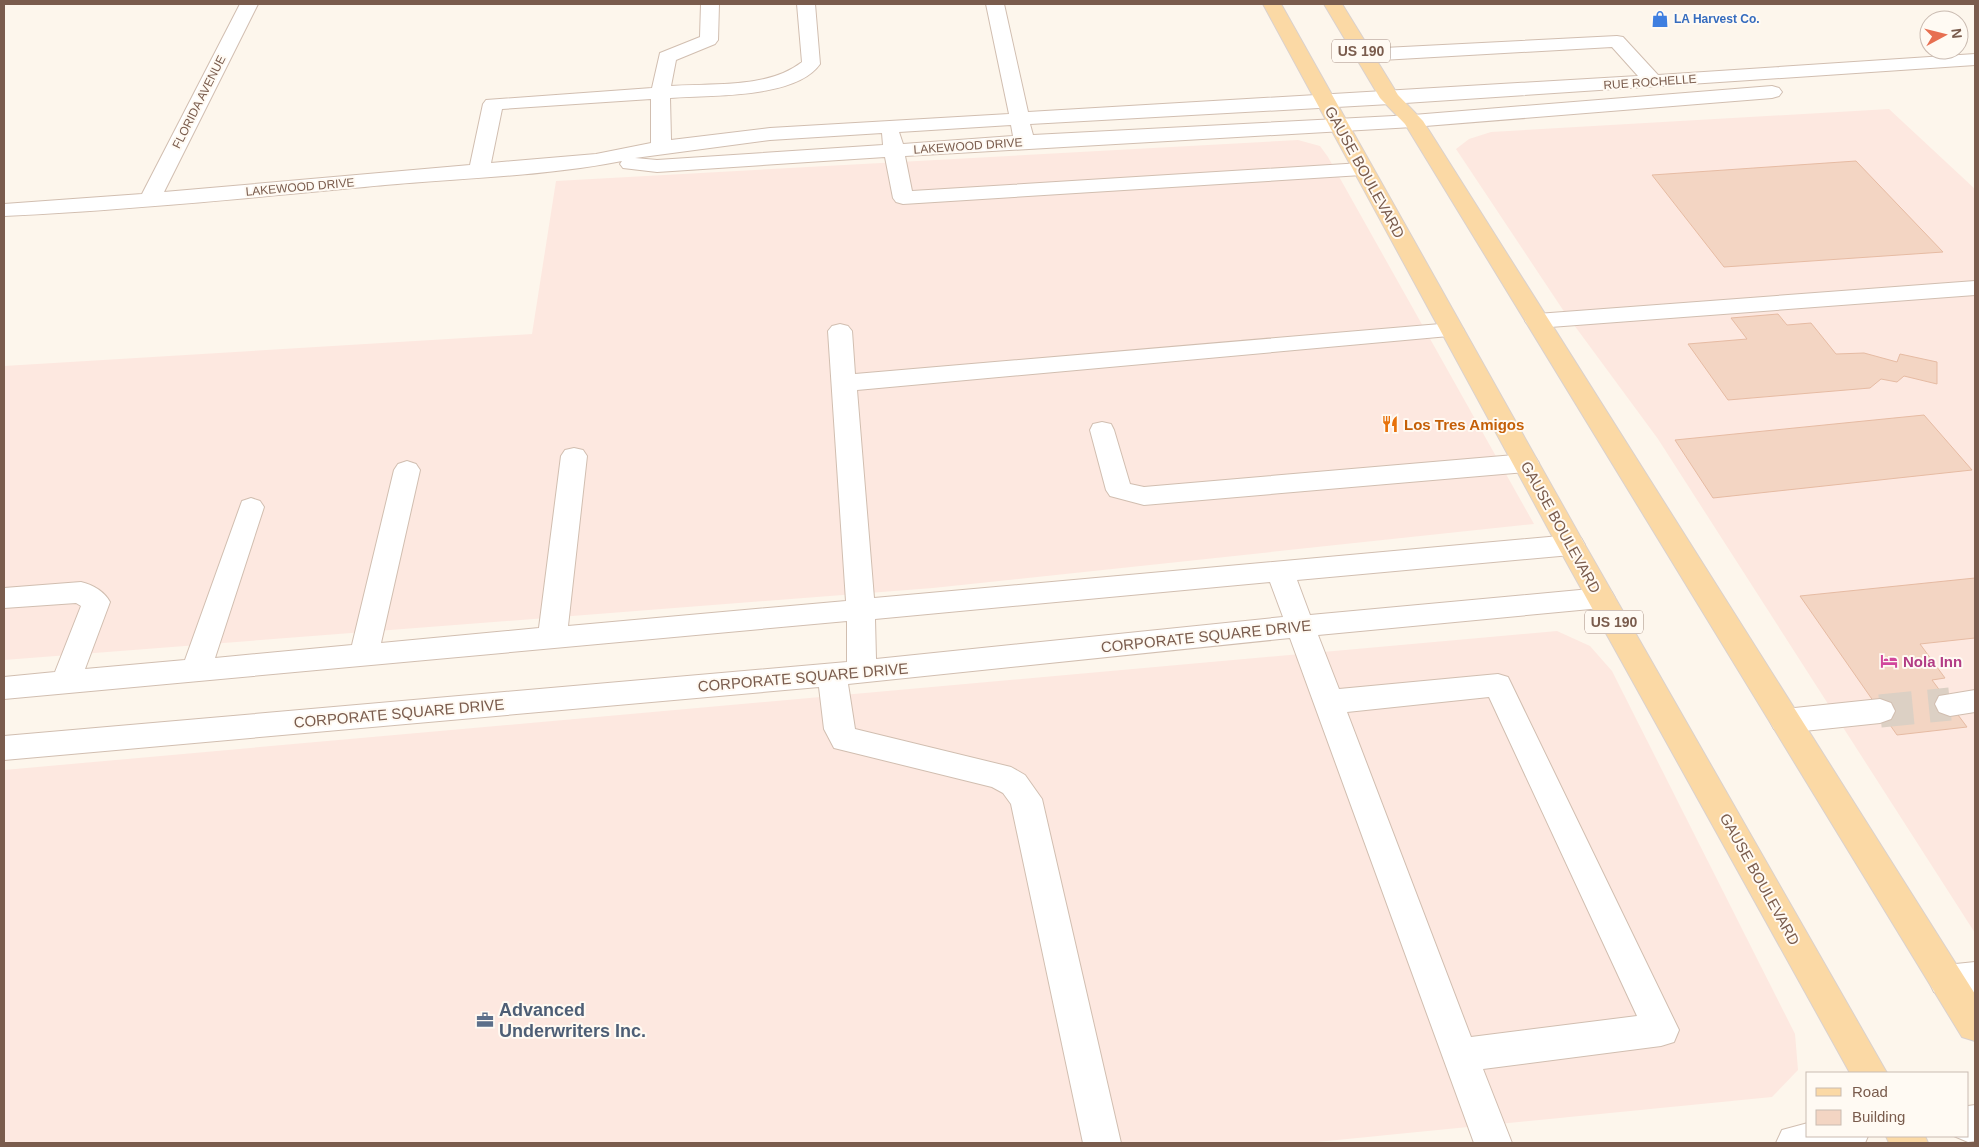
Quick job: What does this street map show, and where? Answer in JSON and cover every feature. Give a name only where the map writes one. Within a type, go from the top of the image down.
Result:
[{"type":"main road","name":"GAUSE BOULEVARD","points":[[1272,4],[1571,545],[1869,1072]]},
{"type":"main road","name":"US 190","points":[[1333,4],[1390,98],[1413,121],[1785,722],[1961,980],[1975,1025]]},
{"type":"street","name":"FLORIDA AVENUE","points":[[150,200],[249,4]]},
{"type":"street","points":[[661,147],[660,93],[667,57],[709,40],[710,4]]},
{"type":"street","points":[[479,171],[493,104],[758,86],[794,77],[810,64],[806,4]]},
{"type":"street","points":[[995,4],[1022,119],[1024,142]]},
{"type":"street","points":[[1364,55],[1617,40],[1653,82]]},
{"type":"street","name":"RUE ROCHELLE","points":[[1326,100],[1971,65]]},
{"type":"street","name":"RUE ROCHELLE","points":[[1339,124],[1413,121],[1810,88],[1946,80]]},
{"type":"street","name":"LAKEWOOD DRIVE","points":[[4,210],[150,200],[596,160],[661,147],[770,134],[1326,100]]},
{"type":"street","name":"LAKEWOOD DRIVE","points":[[596,160],[657,166],[1339,124]]},
{"type":"street","points":[[890,127],[903,198],[1362,169]]},
{"type":"street","points":[[1537,321],[1975,288]]},
{"type":"street","points":[[844,383],[1452,330]]},
{"type":"street","points":[[840,331],[862,610],[847,673],[840,729],[845,740],[1000,776],[1014,784],[1026,799],[1102,1143]]},
{"type":"street","points":[[1102,430],[1119,490],[1144,496],[1526,463]]},
{"type":"street","points":[[552,638],[574,456]]},
{"type":"street","points":[[364,655],[407,470]]},
{"type":"street","points":[[196,670],[251,507]]},
{"type":"street","points":[[4,688],[1571,545]]},
{"type":"street","points":[[1280,572],[1493,1143]]},
{"type":"street","points":[[4,598],[81,592],[96,602],[66,682]]},
{"type":"street","name":"CORPORATE SQUARE DRIVE","points":[[4,748],[847,673],[1300,626],[1601,598]]},
{"type":"street","points":[[1328,702],[1498,685],[1661,1030],[1460,1055]]},
{"type":"street","points":[[1785,722],[1880,711]]},
{"type":"street","points":[[1795,1143],[1841,1137]]},
{"type":"shaded area","points":[[1889,109],[1975,189],[1975,933],[1658,439],[1563,310],[1456,149],[1469,139],[1491,132]]},
{"type":"shaded area","points":[[1298,140],[1320,146],[1328,157],[1534,524],[933,588],[4,660],[4,366],[532,334],[556,181]]},
{"type":"shaded area","points":[[1557,631],[1590,646],[1612,671],[1795,1034],[1798,1070],[1772,1097],[1307,1143],[4,1143],[4,770]]},
{"type":"building","points":[[1856,161],[1943,252],[1724,267],[1652,175]]},
{"type":"building","points":[[1778,314],[1787,325],[1811,323],[1836,354],[1864,353],[1897,362],[1900,354],[1937,362],[1937,384],[1904,376],[1897,382],[1881,379],[1870,388],[1728,400],[1688,344],[1747,339],[1731,318]]},
{"type":"building","points":[[1924,415],[1972,470],[1713,498],[1675,440]]},
{"type":"building","name":"Nola Inn","points":[[1975,578],[1975,638],[1920,644],[1945,678],[1932,680],[1967,727],[1897,735],[1800,596]]},
{"type":"tunnel","points":[[1880,711],[1950,704]]},
{"type":"place","name":"LA Harvest Co.","points":[[1660,19]]},
{"type":"place","name":"Los Tres Amigos","points":[[1390,424]]},
{"type":"place","name":"Nola Inn","points":[[1889,661]]},
{"type":"place","name":"Advanced Underwriters Inc.","points":[[485,1020]]}]
